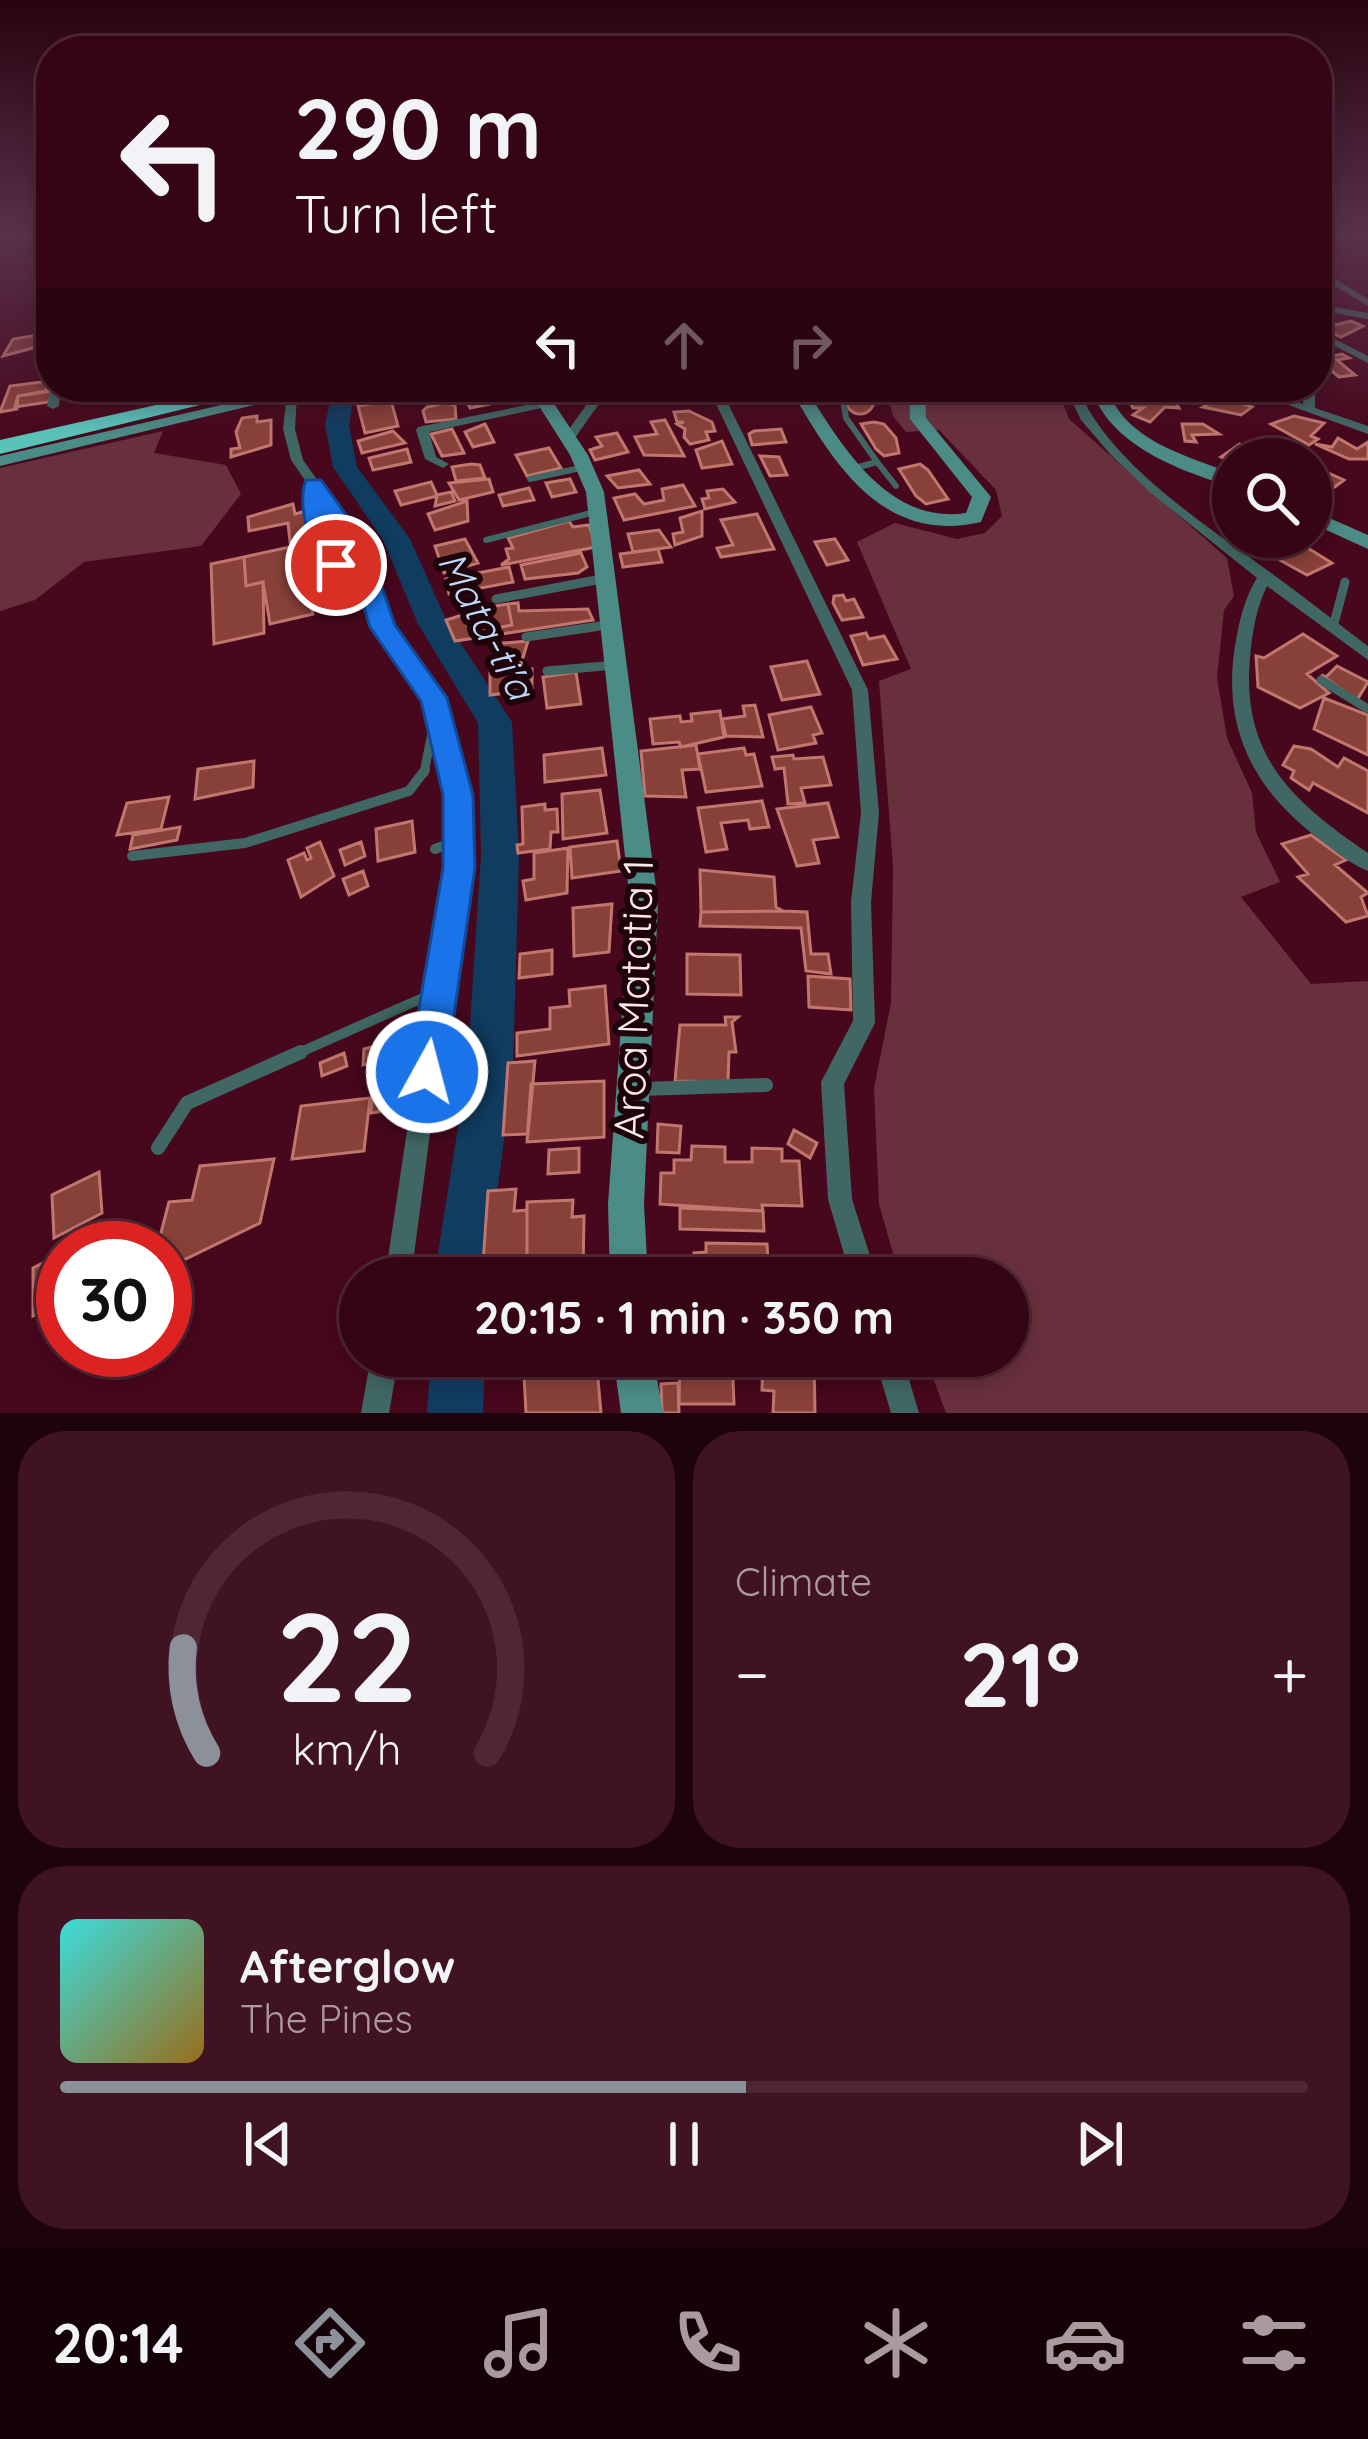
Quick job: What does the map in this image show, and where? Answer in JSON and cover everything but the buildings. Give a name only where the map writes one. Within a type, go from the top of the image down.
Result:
[{"type":"highway","points":[[0,436],[145,402]]},
{"type":"highway","points":[[0,447],[197,402]]},
{"type":"main road","points":[[0,461],[260,402]]},
{"type":"main road","points":[[807,402],[853,468],[924,524],[950,525],[980,513],[982,497],[918,419],[917,402]]},
{"type":"main road","points":[[1102,402],[1123,427],[1212,471]]},
{"type":"main road","name":"Aroa Matatia 1","points":[[547,404],[585,466],[599,512],[644,903],[637,1089],[627,1183],[629,1257]]},
{"type":"main road","points":[[1332,526],[1368,542]]},
{"type":"main road","points":[[636,1377],[641,1413]]},
{"type":"street","points":[[1332,310],[1368,316]]},
{"type":"street","points":[[1332,341],[1368,360]]},
{"type":"street","points":[[53,402],[53,406]]},
{"type":"street","points":[[291,402],[292,443],[356,544],[383,627],[438,707],[462,839],[401,1257]]},
{"type":"street","points":[[568,439],[594,402]]},
{"type":"street","points":[[721,402],[860,690],[870,813],[861,902],[864,1023],[832,1082],[840,1199],[858,1257]]},
{"type":"street","points":[[1076,402],[1096,434],[1146,483],[1368,654]]},
{"type":"street","points":[[1289,402],[1368,430]]},
{"type":"street","points":[[1309,402],[1309,409]]},
{"type":"street","points":[[443,464],[431,459],[422,430],[547,404]]},
{"type":"street","points":[[1266,575],[1256,587],[1239,665],[1237,701],[1245,734],[1282,796],[1368,863]]},
{"type":"street","points":[[375,1413],[381,1377]]},
{"type":"street","points":[[894,1377],[905,1413]]},
{"type":"lane","points":[[843,402],[846,418],[896,486]]},
{"type":"lane","points":[[853,468],[877,462]]},
{"type":"lane","points":[[530,479],[585,466]]},
{"type":"lane","points":[[314,484],[310,505],[336,565]]},
{"type":"lane","points":[[486,541],[599,512]]},
{"type":"lane","points":[[496,599],[607,578]]},
{"type":"lane","points":[[1334,627],[1345,582]]},
{"type":"lane","points":[[526,637],[613,624]]},
{"type":"lane","points":[[547,671],[616,665]]},
{"type":"lane","points":[[1321,680],[1368,710]]},
{"type":"lane","points":[[132,856],[245,843],[409,791],[423,778],[438,707]]},
{"type":"lane","points":[[435,849],[462,839]]},
{"type":"lane","points":[[158,1148],[187,1103],[439,991]]},
{"type":"lane","points":[[637,1089],[766,1085]]},
{"type":"shaded area","points":[[889,402],[1063,402],[1069,419],[1212,545],[1212,558],[1227,558],[1234,596],[1224,610],[1217,678],[1227,738],[1252,793],[1256,832],[1280,882],[1241,897],[1311,984],[1368,981],[1368,1413],[946,1413],[933,1377],[1029,1377],[1029,1257],[894,1257],[879,1204],[874,1088],[891,1003],[893,866],[879,681],[911,669],[857,542],[895,523],[957,539],[985,533],[1002,516],[996,490],[939,430],[906,432]]},
{"type":"shaded area","points":[[163,431],[154,453],[226,465],[241,494],[201,546],[84,562],[35,600],[0,611],[0,468]]},
{"type":"waterway","name":"Mata-ti'a","points":[[341,402],[337,425],[345,467],[396,539],[433,624],[495,722],[500,855],[490,1071],[463,1257]]},
{"type":"waterway","name":"Mata-ti'a","points":[[455,1413],[457,1377]]},
{"type":"route","points":[[336,565],[310,505],[314,484],[356,544],[383,627],[434,698],[458,795],[459,868],[427,1072]]}]
